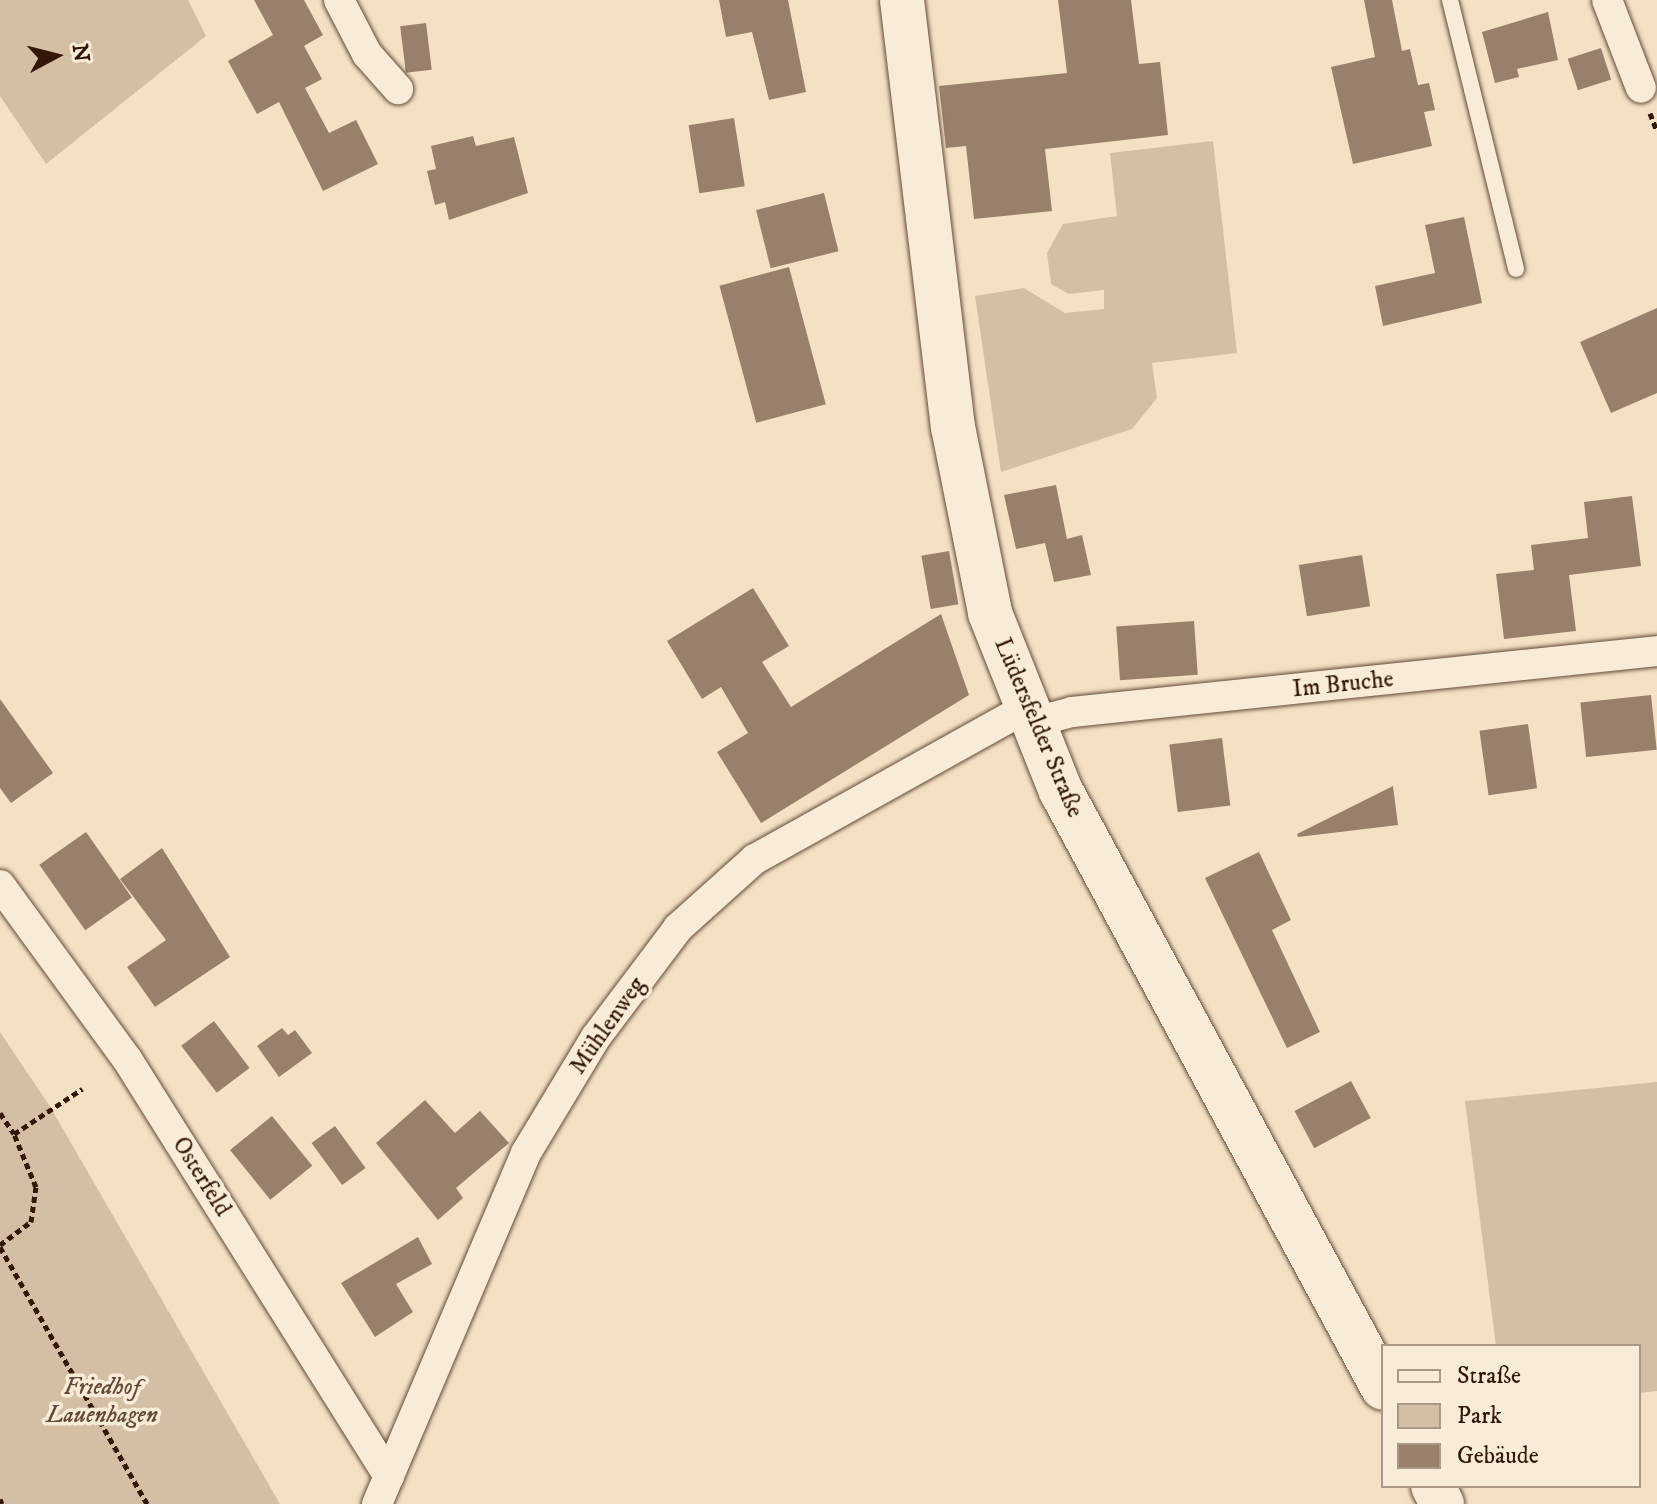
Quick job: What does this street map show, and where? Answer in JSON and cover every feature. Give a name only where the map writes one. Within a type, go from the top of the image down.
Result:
[{"type":"street","points":[[339,0],[367,54],[398,89]]},
{"type":"street","name":"Lüdersfelder Straße","points":[[902,0],[965,509],[990,613],[1028,716],[1061,791],[1381,1384]]},
{"type":"street","points":[[1607,0],[1641,88]]},
{"type":"street","name":"Im Bruche","points":[[1028,716],[1657,651]]},
{"type":"street","name":"Mühlenweg","points":[[383,1490],[526,1153],[596,1037],[678,928],[755,859],[1028,716]]},
{"type":"street","name":"Osterfeld","points":[[0,885],[127,1059],[383,1490]]},
{"type":"lane","points":[[1450,0],[1516,269]]},
{"type":"path","points":[[14,1134],[82,1089]]},
{"type":"path","points":[[0,1113],[14,1134],[36,1187],[31,1222],[0,1246],[147,1504]]},
{"type":"green space","points":[[0,0],[188,0],[206,36],[46,164],[0,96]]},
{"type":"green space","points":[[1213,141],[1237,353],[1152,363],[1157,398],[1132,429],[1001,472],[975,296],[1024,288],[1065,313],[1104,309],[1104,290],[1069,294],[1051,284],[1047,253],[1063,224],[1117,216],[1110,153]]},
{"type":"green space","name":"Friedhof Lauenhagen","points":[[0,1032],[49,1105],[280,1504],[0,1504]]},
{"type":"green space","points":[[1657,1082],[1657,1391],[1641,1393],[1641,1344],[1496,1344],[1465,1101]]},
{"type":"building","points":[[254,0],[304,0],[323,35],[304,46],[322,79],[305,88],[329,133],[356,120],[378,164],[323,191],[279,102],[257,114],[228,61],[273,35]]},
{"type":"building","points":[[719,0],[788,0],[806,92],[769,100],[752,32],[726,37]]},
{"type":"building","points":[[1058,0],[1131,0],[1139,64],[1160,62],[1168,135],[1045,149],[1052,211],[974,219],[966,146],[946,148],[939,86],[1067,73]]},
{"type":"building","points":[[1364,0],[1392,0],[1402,51],[1410,49],[1418,85],[1429,83],[1435,110],[1424,112],[1432,146],[1353,164],[1331,67],[1375,57]]},
{"type":"building","points":[[1548,12],[1558,60],[1517,69],[1519,77],[1495,83],[1482,32]]},
{"type":"building","points":[[426,23],[432,70],[406,73],[400,26]]},
{"type":"building","points":[[1601,48],[1611,79],[1578,90],[1568,59]]},
{"type":"building","points":[[734,118],[745,186],[699,193],[689,125]]},
{"type":"building","points":[[473,136],[476,146],[514,137],[528,193],[449,220],[445,202],[435,205],[427,171],[436,169],[431,146]]},
{"type":"building","points":[[824,193],[839,251],[771,268],[756,210]]},
{"type":"building","points":[[1464,217],[1482,303],[1383,326],[1375,286],[1435,273],[1425,225]]},
{"type":"building","points":[[789,267],[826,404],[756,423],[719,286]]},
{"type":"building","points":[[1657,308],[1657,393],[1611,413],[1580,342]]},
{"type":"building","points":[[1056,485],[1067,539],[1082,535],[1091,575],[1054,582],[1045,543],[1016,549],[1004,495]]},
{"type":"building","points":[[1632,496],[1641,566],[1569,575],[1576,631],[1504,639],[1496,574],[1534,570],[1531,545],[1588,538],[1584,502]]},
{"type":"building","points":[[949,551],[958,604],[931,609],[921,556]]},
{"type":"building","points":[[1362,555],[1370,606],[1307,616],[1299,565]]},
{"type":"building","points":[[753,588],[789,646],[762,662],[791,707],[941,614],[969,695],[761,823],[717,752],[748,733],[721,687],[702,699],[667,641]]},
{"type":"building","points":[[1194,621],[1198,675],[1120,680],[1116,626]]},
{"type":"building","points":[[1651,695],[1657,750],[1586,757],[1580,702]]},
{"type":"building","points":[[0,699],[53,773],[11,803],[0,788]]},
{"type":"building","points":[[1528,724],[1537,788],[1489,795],[1479,731]]},
{"type":"building","points":[[1222,738],[1230,805],[1178,812],[1169,744]]},
{"type":"building","points":[[1393,786],[1398,825],[1298,837],[1297,834]]},
{"type":"building","points":[[86,832],[132,898],[85,930],[39,865]]},
{"type":"building","points":[[162,848],[230,957],[155,1007],[127,967],[166,940],[120,879]]},
{"type":"building","points":[[1259,852],[1291,920],[1272,930],[1320,1032],[1287,1048],[1205,878]]},
{"type":"building","points":[[214,1021],[250,1068],[217,1093],[181,1046]]},
{"type":"building","points":[[282,1028],[288,1035],[295,1030],[312,1053],[279,1077],[257,1046]]},
{"type":"building","points":[[1351,1081],[1371,1118],[1314,1148],[1294,1111]]},
{"type":"building","points":[[425,1100],[455,1133],[480,1111],[509,1143],[456,1188],[463,1198],[438,1220],[376,1143]]},
{"type":"building","points":[[272,1116],[312,1166],[270,1200],[230,1150]]},
{"type":"building","points":[[335,1126],[366,1168],[342,1185],[312,1143]]},
{"type":"building","points":[[418,1237],[432,1264],[396,1284],[413,1312],[375,1337],[341,1283]]}]
